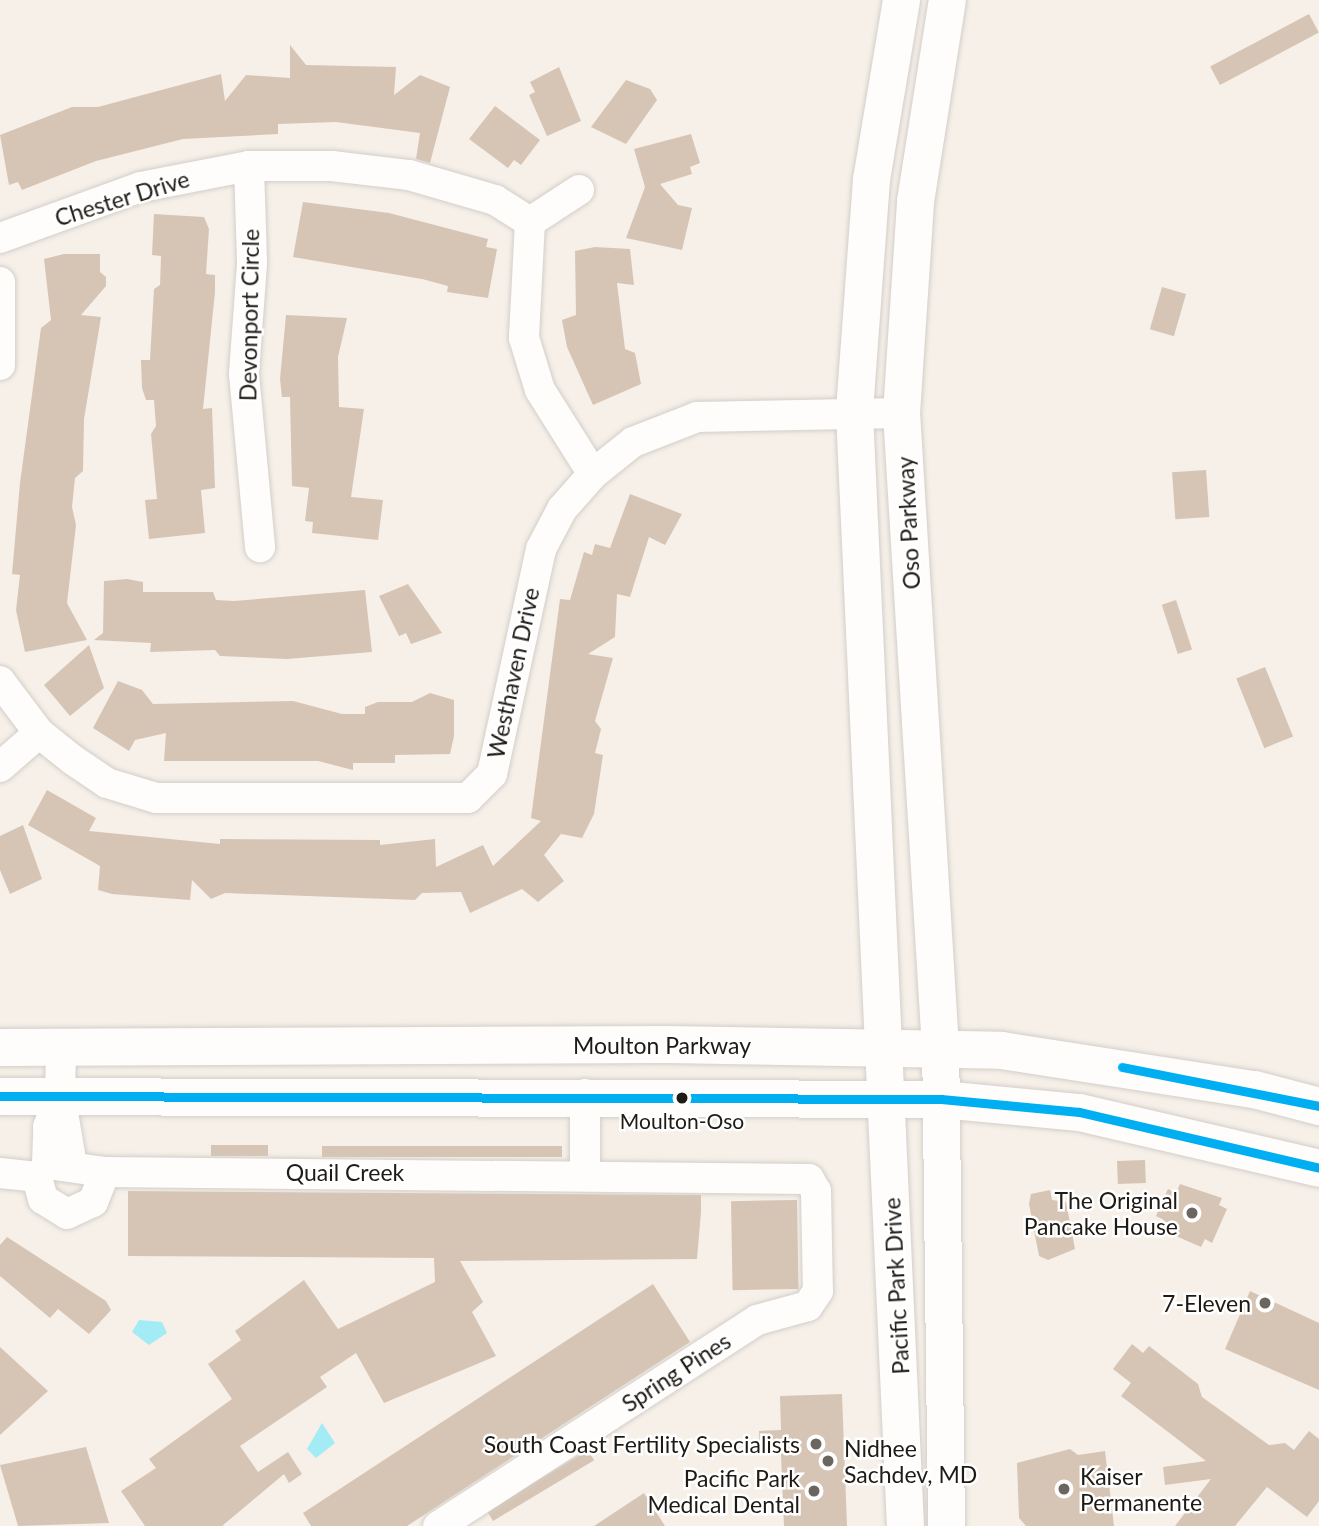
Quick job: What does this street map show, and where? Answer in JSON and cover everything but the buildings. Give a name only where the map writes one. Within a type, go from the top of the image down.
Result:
[{"type":"main road","points":[[884,1045],[853,412],[871,179],[901,0]]},
{"type":"main road","name":"Oso Parkway","points":[[940,1048],[901,413],[915,201],[947,0]]},
{"type":"main road","name":"Moulton Parkway","points":[[0,1047],[61,1049],[884,1045],[1067,1057],[1319,1106]]},
{"type":"main road","name":"Pacific Park Drive","points":[[884,1045],[905,1526]]},
{"type":"main road","name":"Pacific Park Drive","points":[[940,1048],[946,1526]]},
{"type":"main road","points":[[0,1096],[585,1094],[941,1098],[1079,1112],[1319,1168]]},
{"type":"street","name":"Chester Drive","points":[[0,238],[141,187],[249,166],[332,166],[409,175],[495,200],[530,222]]},
{"type":"street","name":"Devonport Circle","points":[[249,166],[252,264],[244,374],[260,547]]},
{"type":"street","points":[[579,190],[530,222],[534,236],[524,338],[540,390],[593,474]]},
{"type":"street","points":[[0,282],[0,365]]},
{"type":"street","name":"Westhaven Drive","points":[[0,681],[38,733],[107,783],[156,798],[468,798],[492,774],[541,550],[562,509],[593,474],[633,442],[697,417],[901,413]]},
{"type":"street","points":[[0,767],[38,733]]},
{"type":"street","points":[[61,1049],[60,1095],[48,1127],[52,1169],[44,1199],[66,1214],[93,1202],[105,1172]]},
{"type":"street","points":[[585,1094],[585,1173]]},
{"type":"street","name":"Quail Creek","points":[[0,1173],[52,1169],[105,1172],[585,1173],[809,1179]]},
{"type":"street","name":"Spring Pines","points":[[438,1526],[757,1320],[808,1307],[818,1291],[816,1191],[809,1179]]},
{"type":"water","points":[[139,1320],[162,1322],[167,1333],[149,1345],[132,1332]]},
{"type":"water","points":[[322,1423],[335,1443],[316,1458],[307,1449]]},
{"type":"transit line","points":[[1122,1067],[1319,1106]]},
{"type":"transit line","points":[[0,1096],[941,1099],[1079,1112],[1319,1168]]},
{"type":"place","name":"Moulton-Oso","points":[[682,1098]]},
{"type":"place","name":"The Original Pancake House","points":[[1192,1213]]},
{"type":"place","name":"7-Eleven","points":[[1265,1303]]},
{"type":"place","name":"South Coast Fertility Specialists","points":[[816,1444]]},
{"type":"place","name":"Nidhee Sachdev, MD","points":[[828,1461]]},
{"type":"place","name":"Kaiser Permanente","points":[[1064,1489]]},
{"type":"place","name":"Pacific Park Medical Dental","points":[[814,1491]]}]
